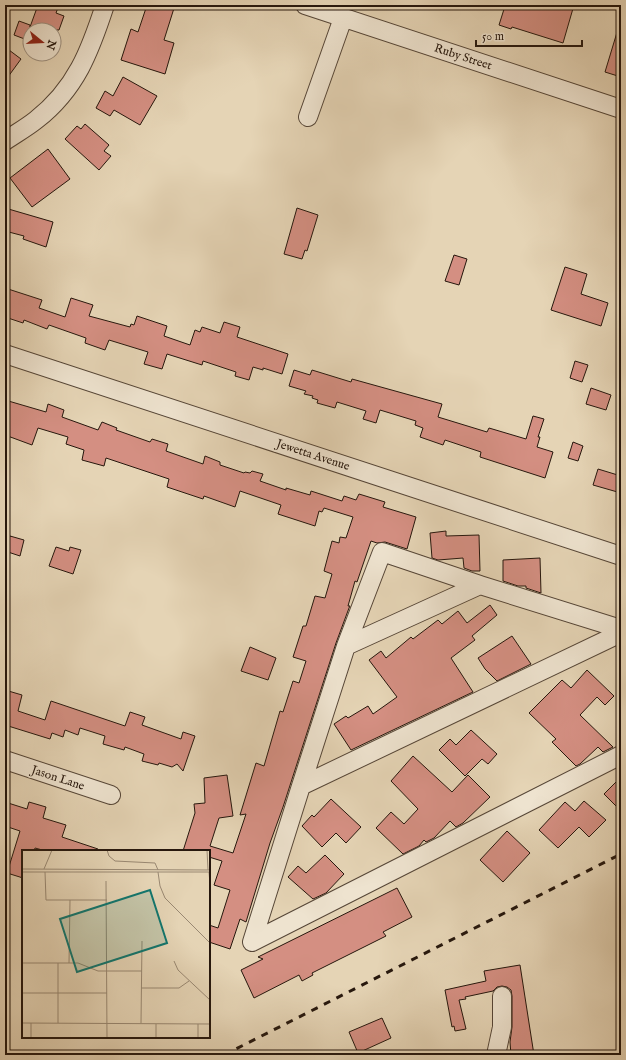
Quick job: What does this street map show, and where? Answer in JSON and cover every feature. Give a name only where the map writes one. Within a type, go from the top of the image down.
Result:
[{"type":"street","points":[[5,141],[36,120],[54,104],[70,86],[84,62],[105,5]]},
{"type":"street","name":"Ruby Street","points":[[305,5],[621,109]]},
{"type":"street","points":[[308,117],[343,18]]},
{"type":"street","name":"Jewetta Avenue","points":[[5,354],[621,556]]},
{"type":"street","points":[[621,629],[480,585],[382,552],[346,646],[252,942],[621,755]]},
{"type":"street","points":[[346,646],[480,585]]},
{"type":"street","points":[[301,786],[621,633]]},
{"type":"street","name":"Jason Lane","points":[[5,760],[111,795]]},
{"type":"street","points":[[496,1055],[502,1027],[502,996]]},
{"type":"building","points":[[38,5],[59,5],[56,13],[64,16],[62,22],[32,22]]},
{"type":"building","points":[[147,5],[175,5],[164,40],[174,43],[165,74],[121,60],[131,29],[138,32]]},
{"type":"building","points":[[518,5],[574,5],[563,43],[512,27],[511,29],[499,25],[505,6],[517,9]]},
{"type":"building","points":[[19,21],[22,22],[22,38],[14,35]]},
{"type":"building","points":[[618,29],[621,30],[621,77],[605,72]]},
{"type":"building","points":[[5,47],[21,59],[5,81]]},
{"type":"building","points":[[123,77],[157,96],[140,125],[114,110],[110,116],[96,108],[105,91],[113,96]]},
{"type":"building","points":[[85,124],[109,145],[104,151],[111,156],[99,170],[65,139],[77,126],[81,129]]},
{"type":"building","points":[[48,149],[70,179],[32,207],[10,178]]},
{"type":"building","points":[[5,208],[53,222],[46,247],[23,239],[24,236],[5,231]]},
{"type":"building","points":[[297,208],[318,215],[307,251],[305,250],[302,259],[284,254]]},
{"type":"building","points":[[454,255],[467,259],[459,285],[445,281]]},
{"type":"building","points":[[565,267],[587,274],[581,294],[608,303],[601,326],[551,310]]},
{"type":"building","points":[[5,288],[42,300],[39,308],[65,317],[71,298],[93,305],[89,316],[130,327],[131,324],[134,325],[137,316],[167,326],[164,336],[190,345],[195,330],[200,332],[202,327],[220,333],[224,322],[240,327],[237,337],[288,354],[282,374],[263,368],[263,370],[253,367],[249,380],[235,376],[236,372],[203,361],[202,365],[167,354],[162,369],[144,364],[148,352],[109,340],[105,350],[85,343],[86,338],[49,325],[47,329],[24,320],[23,323],[5,317]]},
{"type":"building","points":[[575,361],[588,365],[582,382],[570,378]]},
{"type":"building","points":[[294,370],[310,375],[312,370],[351,382],[352,379],[442,404],[438,417],[487,432],[489,428],[526,439],[533,416],[544,419],[538,437],[540,437],[537,447],[553,452],[545,478],[480,457],[481,452],[445,440],[443,445],[420,437],[423,428],[415,425],[416,421],[380,410],[376,423],[363,419],[366,411],[337,402],[335,408],[317,403],[318,400],[312,398],[313,396],[304,394],[306,391],[289,386]]},
{"type":"building","points":[[591,388],[611,395],[606,410],[586,404]]},
{"type":"building","points":[[5,400],[46,412],[48,404],[64,410],[62,417],[98,430],[102,422],[117,428],[116,430],[150,442],[152,439],[168,444],[166,451],[203,464],[205,456],[220,462],[220,465],[244,473],[250,473],[252,471],[263,474],[260,481],[286,490],[286,488],[310,495],[311,491],[342,501],[344,496],[356,500],[359,494],[385,502],[383,507],[416,517],[407,549],[385,542],[377,543],[371,541],[357,582],[355,581],[348,606],[350,606],[336,643],[270,843],[246,922],[240,919],[230,949],[210,942],[210,925],[218,928],[230,890],[214,885],[222,861],[210,857],[210,850],[183,850],[195,813],[194,804],[205,803],[204,778],[227,775],[233,816],[219,818],[210,846],[233,853],[246,814],[240,815],[256,763],[264,766],[280,711],[283,712],[293,681],[299,683],[306,661],[293,657],[303,626],[306,626],[315,596],[325,598],[332,574],[324,571],[332,541],[339,543],[340,537],[346,538],[353,517],[324,508],[322,512],[319,511],[315,526],[278,514],[281,505],[240,491],[235,507],[204,496],[203,499],[167,487],[169,479],[106,458],[104,466],[82,460],[84,450],[66,444],[68,437],[38,428],[32,445],[5,435]]},
{"type":"building","points":[[573,442],[583,446],[578,461],[568,458]]},
{"type":"building","points":[[598,469],[621,476],[621,493],[593,485]]},
{"type":"building","points":[[446,531],[446,536],[479,535],[480,571],[472,571],[464,568],[463,558],[438,560],[432,558],[430,533]]},
{"type":"building","points":[[10,536],[24,540],[20,556],[5,551]]},
{"type":"building","points":[[56,547],[69,551],[70,547],[81,550],[73,574],[49,566]]},
{"type":"building","points":[[540,558],[541,593],[526,588],[526,586],[518,586],[503,581],[503,560]]},
{"type":"building","points":[[490,605],[497,615],[472,636],[475,640],[451,658],[473,692],[351,750],[334,724],[346,716],[348,718],[368,706],[373,714],[397,697],[369,660],[381,651],[386,658],[411,637],[413,639],[438,620],[442,624],[458,611],[467,623]]},
{"type":"building","points":[[512,636],[531,664],[497,681],[485,669],[478,658]]},
{"type":"building","points":[[250,647],[276,658],[268,680],[241,671]]},
{"type":"building","points":[[587,670],[614,696],[605,705],[597,697],[580,715],[613,747],[603,752],[598,747],[576,766],[552,742],[556,739],[529,713],[562,680],[571,688]]},
{"type":"building","points":[[5,690],[22,695],[18,711],[45,720],[51,701],[125,726],[130,712],[145,717],[142,725],[181,739],[183,732],[195,736],[183,771],[177,764],[172,767],[159,763],[158,765],[142,761],[144,754],[125,747],[124,750],[103,744],[105,736],[80,728],[78,735],[65,730],[63,737],[52,733],[50,739],[5,725]]},
{"type":"building","points":[[471,730],[497,754],[488,764],[482,759],[465,776],[439,750],[450,739],[456,745]]},
{"type":"building","points":[[413,756],[452,792],[468,775],[490,797],[463,823],[456,827],[450,821],[434,838],[426,842],[424,840],[419,846],[403,854],[376,828],[391,812],[404,824],[418,809],[391,781]]},
{"type":"building","points":[[621,777],[621,811],[604,794]]},
{"type":"building","points":[[331,799],[361,827],[346,843],[336,833],[322,847],[302,826],[312,815],[314,817]]},
{"type":"building","points":[[584,801],[606,820],[589,837],[579,827],[558,848],[539,830],[565,802],[575,811]]},
{"type":"building","points":[[5,802],[27,809],[29,802],[46,807],[43,818],[66,825],[62,837],[98,850],[42,850],[35,848],[34,850],[22,850],[22,878],[7,873],[20,831],[5,826]]},
{"type":"building","points":[[507,831],[530,853],[503,882],[480,860]]},
{"type":"building","points":[[325,855],[344,874],[326,893],[313,899],[288,877],[298,866],[306,873]]},
{"type":"building","points":[[397,888],[412,917],[383,932],[386,936],[312,973],[313,975],[302,981],[299,975],[254,998],[241,970],[263,959],[258,957]]},
{"type":"building","points":[[520,965],[534,1055],[511,1055],[510,1042],[512,1027],[512,996],[511,990],[507,987],[497,987],[493,991],[465,997],[466,999],[459,1000],[466,1029],[455,1031],[454,1026],[452,1027],[445,990],[486,981],[484,971]]},
{"type":"building","points":[[382,1018],[391,1038],[358,1053],[349,1032]]},
{"type":"railway","points":[[224,1055],[621,854]]}]
